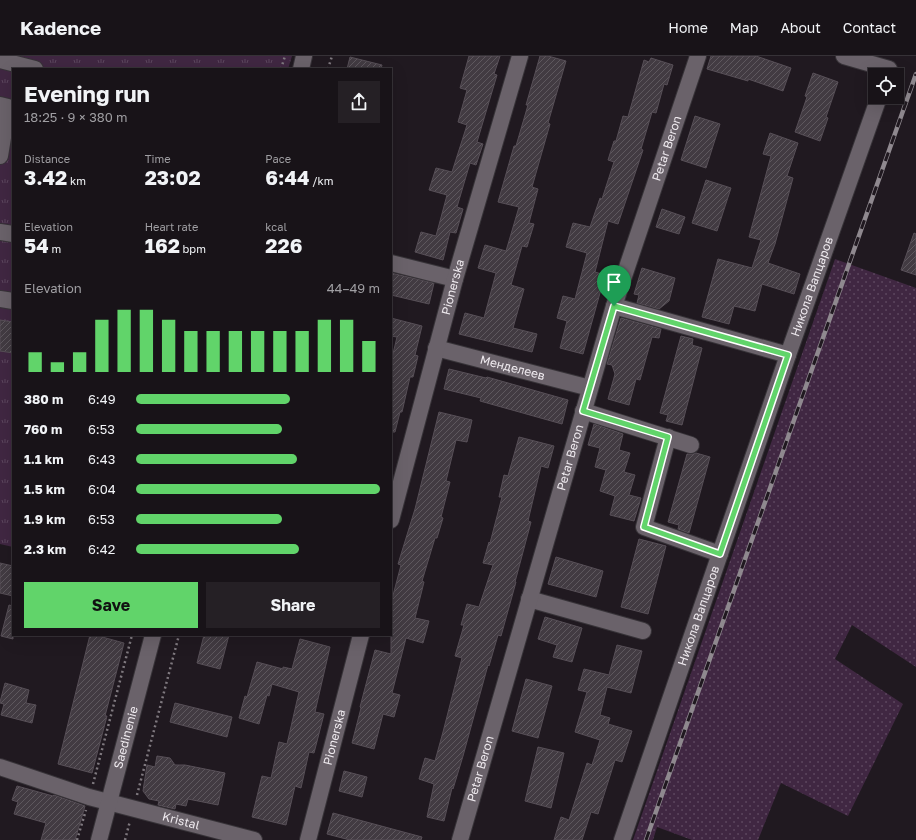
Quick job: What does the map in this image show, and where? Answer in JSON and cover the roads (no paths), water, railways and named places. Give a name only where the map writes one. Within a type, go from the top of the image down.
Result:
[{"type":"street","points":[[35,68],[39,56]]},
{"type":"street","points":[[300,68],[304,56]]},
{"type":"street","name":"Pionerska","points":[[392,516],[455,279],[520,56]]},
{"type":"street","name":"Petar Beron","points":[[460,840],[614,306],[698,56]]},
{"type":"street","points":[[844,56],[890,67]]},
{"type":"street","points":[[0,60],[31,68]]},
{"type":"street","name":"Никола Вапцаров","points":[[622,840],[788,355],[877,104]]},
{"type":"street","points":[[0,105],[8,107],[0,156]]},
{"type":"street","points":[[0,232],[12,234]]},
{"type":"street","points":[[392,263],[455,279]]},
{"type":"street","points":[[0,299],[12,301]]},
{"type":"street","points":[[614,306],[788,355]]},
{"type":"street","name":"Менделеев","points":[[436,348],[590,388]]},
{"type":"street","points":[[583,411],[690,444]]},
{"type":"street","points":[[668,437],[644,527],[720,554]]},
{"type":"street","points":[[529,600],[643,631]]},
{"type":"street","name":"Saedinenie","points":[[99,840],[152,636]]},
{"type":"street","name":"Pionerska","points":[[308,840],[361,636]]},
{"type":"street","name":"Kristal","points":[[0,767],[89,798],[254,840]]},
{"type":"railway","points":[[646,840],[916,74]]}]
